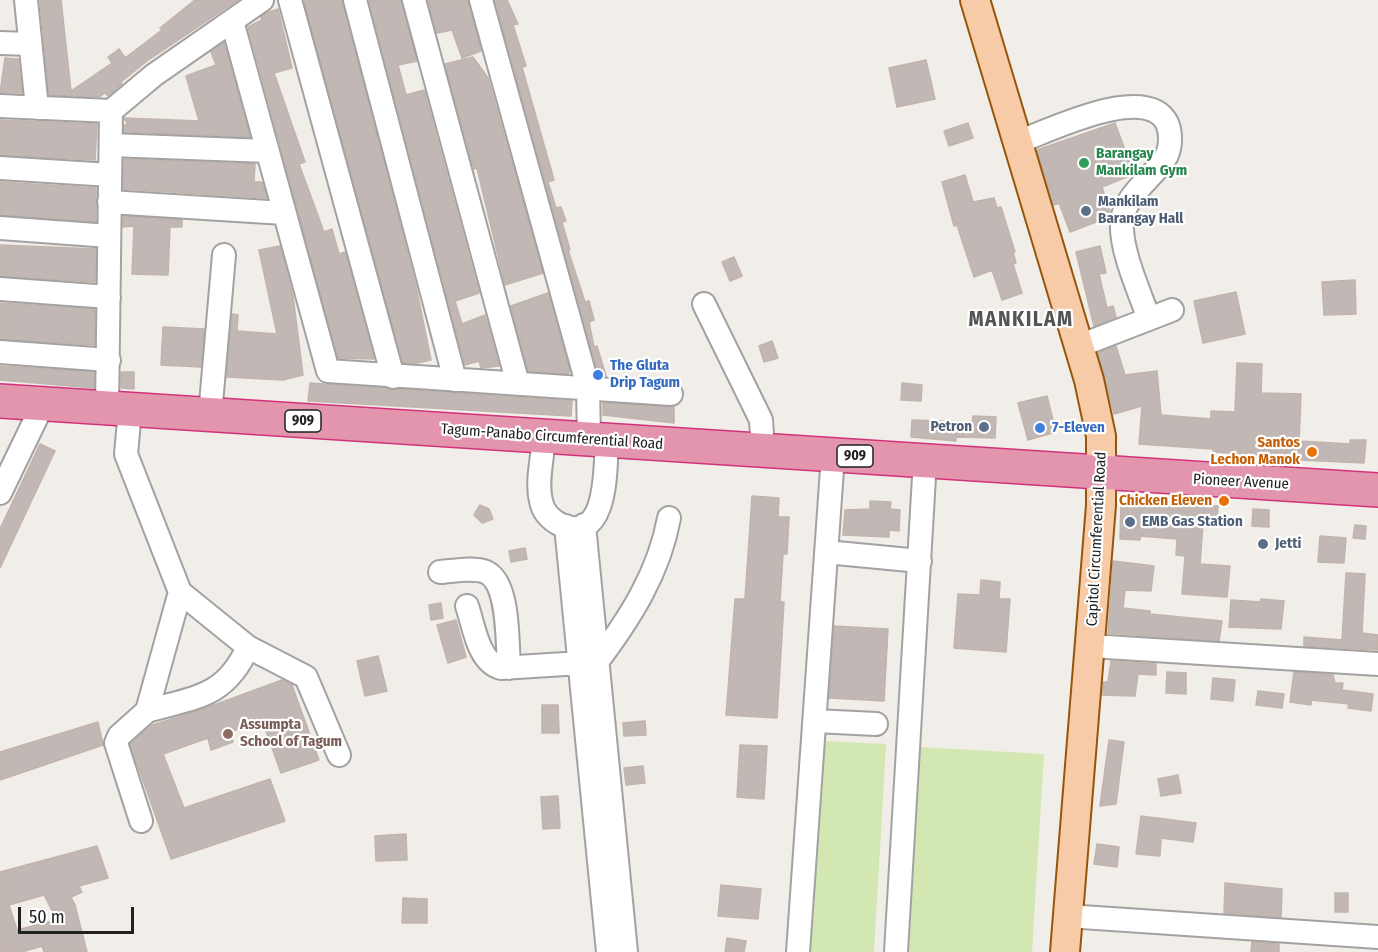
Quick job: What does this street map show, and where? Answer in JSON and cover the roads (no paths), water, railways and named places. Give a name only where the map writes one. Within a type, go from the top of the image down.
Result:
[{"type":"highway","name":"Tagum-Panabo Circumferential Road","points":[[0,401],[925,460],[1103,474]]},
{"type":"highway","name":"Pioneer Avenue","points":[[1103,474],[1378,490]]},
{"type":"main road","name":"Capitol Circumferential Road","points":[[975,0],[1079,346],[1099,422],[1103,474],[1065,952]]},
{"type":"street","points":[[26,0],[37,108]]},
{"type":"street","points":[[0,106],[111,111],[154,75],[262,0]]},
{"type":"street","points":[[290,0],[393,377]]},
{"type":"street","points":[[355,0],[455,380]]},
{"type":"street","points":[[414,0],[518,384]]},
{"type":"street","points":[[481,0],[588,387],[598,440],[602,504],[594,517],[575,526],[547,515],[540,498],[544,436]]},
{"type":"street","points":[[232,21],[326,369],[331,373],[588,387],[671,394]]},
{"type":"street","points":[[0,43],[30,44]]},
{"type":"street","points":[[1018,142],[1129,105],[1140,106],[1158,113],[1167,123],[1170,138],[1168,152],[1150,178],[1125,207],[1122,224],[1130,262],[1149,319]]},
{"type":"street","points":[[111,111],[109,360],[126,454],[180,592],[248,647],[306,677],[339,755]]},
{"type":"street","points":[[111,145],[267,151]]},
{"type":"street","points":[[0,168],[110,175]]},
{"type":"street","points":[[109,202],[284,213]]},
{"type":"street","points":[[0,228],[109,236]]},
{"type":"street","points":[[210,415],[224,255]]},
{"type":"street","points":[[0,290],[109,297]]},
{"type":"street","points":[[704,303],[761,420],[763,451]]},
{"type":"street","points":[[1079,346],[1172,310]]},
{"type":"street","points":[[0,352],[109,360]]},
{"type":"street","points":[[0,493],[43,404]]},
{"type":"street","points":[[798,952],[833,455]]},
{"type":"street","points":[[896,952],[925,460]]},
{"type":"street","points":[[467,606],[488,662],[493,666],[509,668],[588,663],[634,608],[655,571],[664,545],[669,518]]},
{"type":"street","points":[[575,526],[605,844],[608,952]]},
{"type":"street","points":[[826,552],[920,561]]},
{"type":"street","points":[[440,572],[484,572],[498,583],[503,603],[509,668]]},
{"type":"street","points":[[147,711],[180,592]]},
{"type":"street","points":[[1090,646],[1378,664]]},
{"type":"street","points":[[141,821],[116,743],[119,736],[147,711],[218,688],[238,668],[248,647]]},
{"type":"street","points":[[814,722],[876,724]]},
{"type":"street","points":[[605,844],[626,952]]},
{"type":"street","points":[[1067,916],[1378,937]]},
{"type":"place","name":"Barangay Mankilam Gym","points":[[1084,163]]},
{"type":"place","name":"Mankilam Barangay Hall","points":[[1086,211]]},
{"type":"place","name":"The Gluta Drip Tagum","points":[[598,375]]},
{"type":"place","name":"Petron","points":[[984,427]]},
{"type":"place","name":"7-Eleven","points":[[1040,428]]},
{"type":"place","name":"Santos Lechon Manok","points":[[1312,452]]},
{"type":"place","name":"Chicken Eleven","points":[[1224,501]]},
{"type":"place","name":"EMB Gas Station","points":[[1130,522]]},
{"type":"place","name":"Jetti","points":[[1263,544]]},
{"type":"place","name":"Assumpta School of Tagum","points":[[228,734]]},
{"type":"district","name":"MANKILAM","points":[[1021,320]]}]
